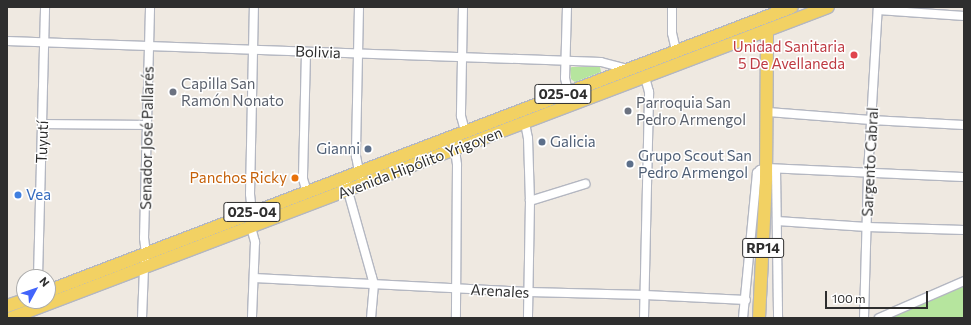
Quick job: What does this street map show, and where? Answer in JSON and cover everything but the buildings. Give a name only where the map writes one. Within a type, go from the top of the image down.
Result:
[{"type":"main road","name":"Avenida Hipólito Yrigoyen","points":[[56,288],[676,51],[767,12],[792,7]]},
{"type":"main road","name":"Avenida Hipólito Yrigoyen","points":[[11,318],[37,313],[251,227],[828,7]]},
{"type":"main road","name":"RP14","points":[[760,318],[771,169],[768,112],[767,30]]},
{"type":"street","name":"Tuyutí","points":[[38,269],[45,7]]},
{"type":"street","name":"Senador José Pallarés","points":[[142,318],[146,254],[144,238],[150,7]]},
{"type":"street","points":[[252,212],[250,194],[254,7]]},
{"type":"street","points":[[359,7],[356,156],[363,185]]},
{"type":"street","points":[[463,7],[461,116],[465,131]]},
{"type":"street","points":[[567,7],[565,78],[568,92]]},
{"type":"street","points":[[672,7],[672,33],[676,51]]},
{"type":"street","points":[[878,8],[964,16]]},
{"type":"street","name":"Sargento Cabral","points":[[864,318],[868,173],[878,8]]},
{"type":"street","points":[[767,12],[767,30]]},
{"type":"street","name":"Bolivia","points":[[7,41],[565,60],[601,62],[627,69]]},
{"type":"street","points":[[306,52],[303,179],[307,192]]},
{"type":"street","points":[[644,318],[649,92],[645,77]]},
{"type":"street","points":[[768,112],[964,125]]},
{"type":"street","points":[[524,123],[528,138],[530,201],[528,318]]},
{"type":"street","points":[[42,124],[147,125]]},
{"type":"street","points":[[455,150],[457,165],[456,318]]},
{"type":"street","points":[[771,169],[777,221],[778,318]]},
{"type":"street","points":[[743,318],[746,300],[757,173],[771,169],[964,177]]},
{"type":"street","points":[[344,177],[374,284],[371,318]]},
{"type":"street","points":[[530,201],[585,184]]},
{"type":"street","points":[[777,221],[866,227],[964,230]]},
{"type":"street","points":[[251,227],[256,242],[252,318]]},
{"type":"street","name":"Arenales","points":[[254,278],[456,289],[746,300]]},
{"type":"street","points":[[879,318],[964,281]]},
{"type":"green space","points":[[600,67],[601,72],[575,82],[571,79],[570,68]]},
{"type":"green space","points":[[964,285],[964,318],[886,318]]},
{"type":"place","name":"Unidad Sanitaria 5 De Avellaneda","points":[[854,55]]},
{"type":"place","name":"Capilla San Ramón Nonato","points":[[173,92]]},
{"type":"place","name":"Parroquia San Pedro Armengol","points":[[628,111]]},
{"type":"place","name":"Galicia","points":[[542,142]]},
{"type":"place","name":"Gianni","points":[[368,149]]},
{"type":"place","name":"Grupo Scout San Pedro Armengol","points":[[630,164]]},
{"type":"place","name":"Panchos Ricky","points":[[295,178]]},
{"type":"place","name":"Vea","points":[[18,195]]}]
